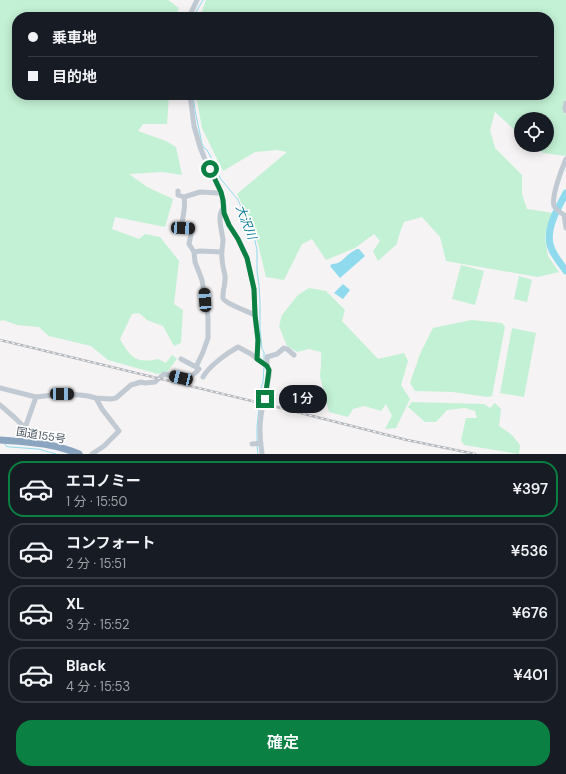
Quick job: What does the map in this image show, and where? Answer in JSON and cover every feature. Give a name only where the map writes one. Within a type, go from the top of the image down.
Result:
[{"type":"highway","name":"国道155号","points":[[0,440],[54,446],[79,454]]},
{"type":"street","points":[[191,12],[197,0]]},
{"type":"street","points":[[191,100],[194,126],[200,147],[221,192],[223,200],[224,207],[221,210],[220,224],[223,242],[222,263],[225,277],[223,297],[224,300],[238,308],[255,315]]},
{"type":"street","points":[[566,104],[566,111]]},
{"type":"street","points":[[566,158],[554,196],[553,204],[556,209],[564,215],[566,228]]},
{"type":"street","points":[[178,192],[179,196],[184,197],[200,192],[221,192]]},
{"type":"street","points":[[0,388],[36,397],[62,394],[111,399],[116,398],[131,385],[141,382],[155,382],[164,374],[181,378],[191,376],[198,371],[208,338],[208,322],[202,280],[195,262],[194,252],[189,244],[192,229],[180,226],[183,217],[184,197]]},
{"type":"street","points":[[223,200],[224,213],[247,258],[254,289],[259,360]]},
{"type":"street","points":[[194,252],[222,252]]},
{"type":"street","points":[[181,359],[198,368],[204,374],[228,353],[238,347],[251,354],[267,366]]},
{"type":"street","points":[[262,454],[260,444],[261,416],[269,376],[267,358],[277,354],[284,348],[294,355]]},
{"type":"street","points":[[24,442],[26,435],[25,428],[36,397]]},
{"type":"street","points":[[92,454],[104,446],[119,431],[102,409],[96,398]]},
{"type":"street","points":[[0,405],[25,428]]},
{"type":"street","points":[[252,444],[260,444]]},
{"type":"green space","points":[[0,0],[168,0],[179,8],[177,12],[12,12],[12,100],[169,100],[167,124],[143,124],[138,131],[166,141],[176,147],[182,175],[163,172],[129,174],[147,187],[173,199],[165,227],[115,217],[112,229],[139,239],[145,234],[160,237],[179,261],[174,304],[183,310],[181,343],[174,346],[163,326],[147,320],[139,313],[132,314],[120,339],[131,355],[139,360],[144,361],[158,359],[166,363],[172,355],[177,359],[167,372],[158,374],[108,360],[91,346],[49,336],[39,327],[17,325],[3,320],[0,321]]},
{"type":"green space","points":[[206,0],[566,0],[566,98],[563,109],[566,115],[566,156],[542,152],[554,152],[554,112],[514,112],[514,130],[495,112],[490,130],[495,148],[522,175],[522,194],[527,209],[553,213],[545,237],[548,256],[559,272],[538,277],[446,261],[440,237],[422,217],[404,222],[397,244],[378,261],[373,251],[380,241],[374,234],[355,248],[326,260],[312,239],[302,244],[284,280],[266,277],[258,244],[249,219],[237,194],[287,152],[277,150],[255,152],[223,171],[202,128],[197,100],[554,100],[554,12],[202,12]]},
{"type":"green space","points":[[461,265],[484,271],[475,305],[452,299]]},
{"type":"green space","points":[[519,276],[532,280],[527,302],[514,299]]},
{"type":"green space","points":[[309,288],[326,291],[345,310],[342,321],[378,359],[404,353],[408,361],[401,385],[410,399],[396,428],[385,429],[392,416],[386,404],[381,411],[364,406],[353,409],[348,417],[329,412],[320,376],[321,352],[309,349],[297,352],[287,346],[279,326],[282,315],[298,295]]},
{"type":"green space","points":[[471,320],[502,323],[505,327],[492,396],[487,397],[453,392],[415,391],[410,383],[420,354],[433,328]]},
{"type":"green space","points":[[512,328],[536,333],[524,397],[500,393]]},
{"type":"green space","points":[[412,402],[484,404],[490,408],[495,403],[501,409],[499,426],[512,435],[520,445],[519,454],[464,445],[461,440],[466,418],[477,418],[475,411],[465,408],[447,410],[436,422],[425,422],[408,407]]},
{"type":"water","points":[[359,249],[365,256],[340,278],[330,266],[339,262]]},
{"type":"water","points":[[343,284],[350,290],[343,299],[334,293]]},
{"type":"waterway","name":"大沢川","points":[[196,12],[203,0]]},
{"type":"waterway","name":"大沢川","points":[[194,100],[202,144],[207,150],[220,178],[238,200],[255,241],[257,250],[257,271],[260,302],[260,329],[264,361]]},
{"type":"waterway","points":[[566,193],[553,220],[549,236],[552,250],[566,271]]},
{"type":"waterway","name":"大沢川","points":[[257,441],[257,427],[264,367]]},
{"type":"waterway","points":[[5,444],[6,446],[10,447],[38,449],[56,454]]},
{"type":"waterway","name":"大沢川","points":[[257,446],[258,454]]},
{"type":"railway","points":[[0,340],[407,440],[475,454]]},
{"type":"route","points":[[210,169],[221,192],[224,213],[247,258],[254,289],[258,340],[257,359],[267,366],[269,370],[265,399]]}]
